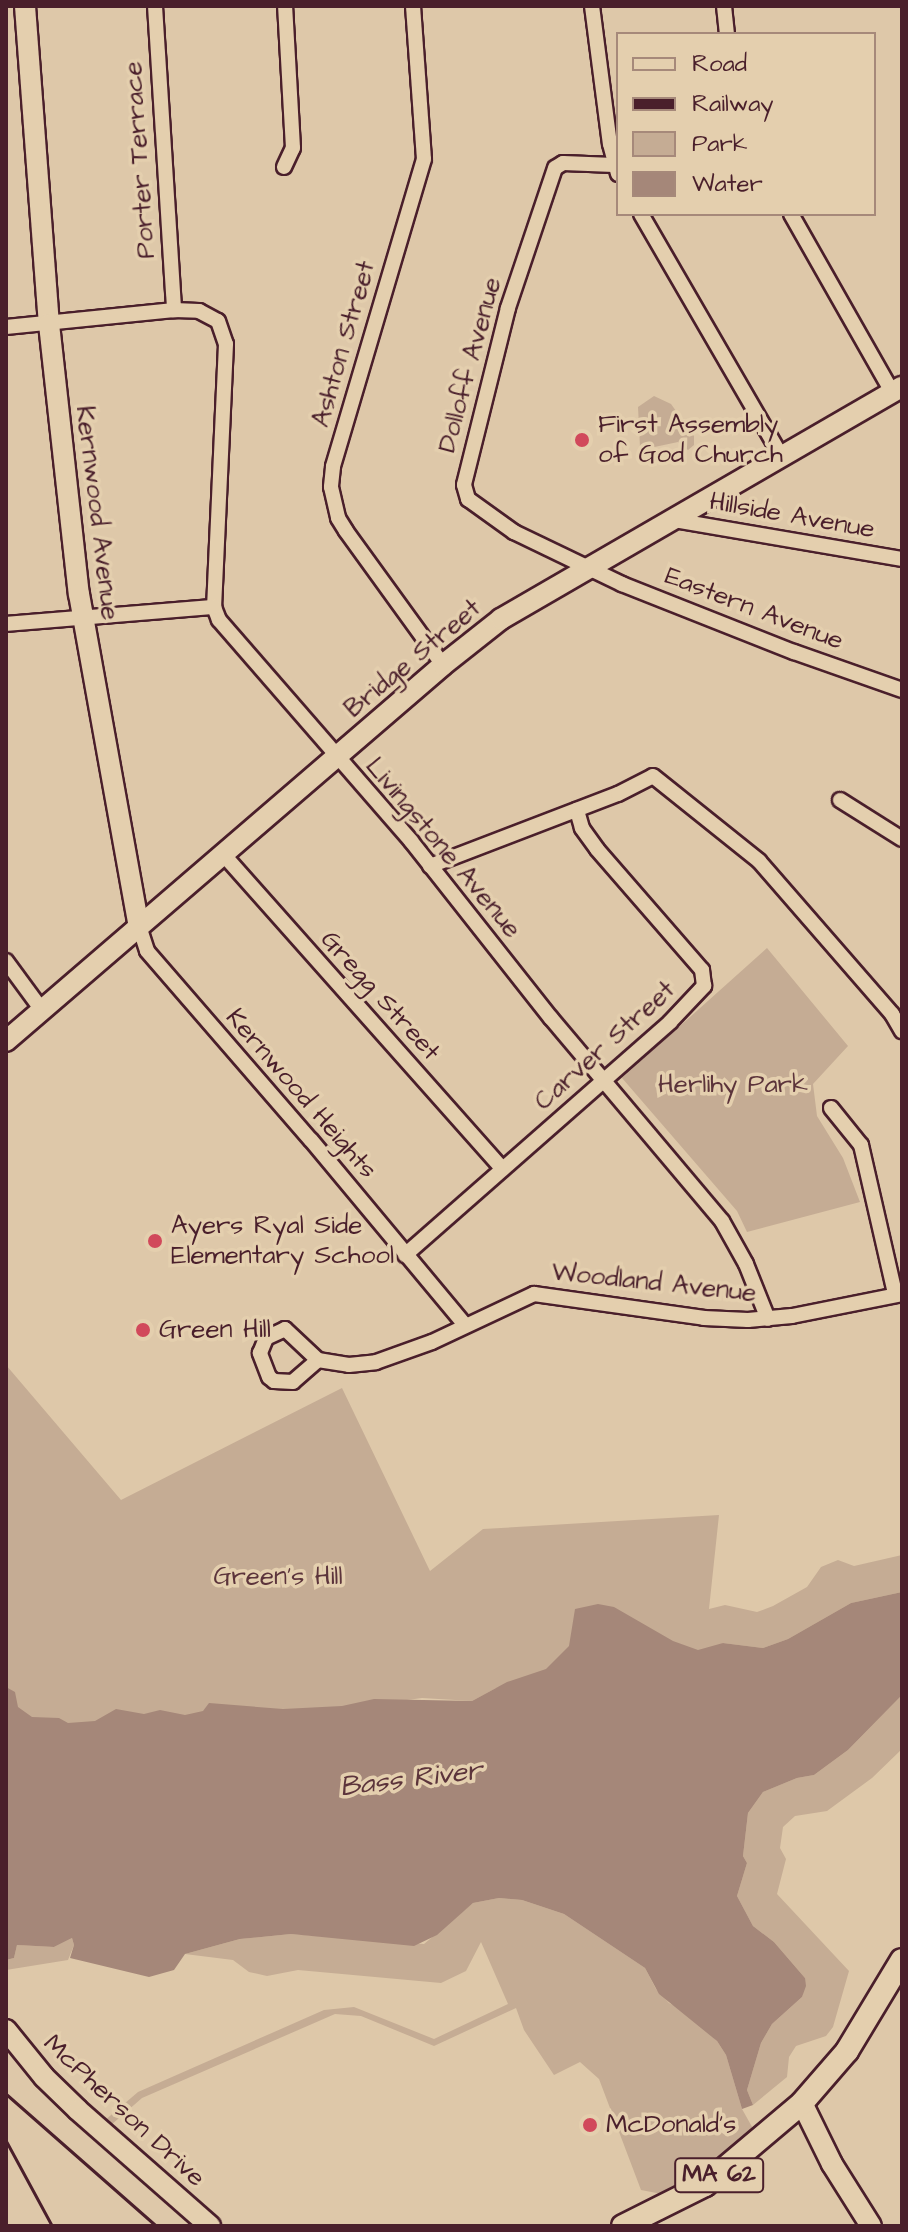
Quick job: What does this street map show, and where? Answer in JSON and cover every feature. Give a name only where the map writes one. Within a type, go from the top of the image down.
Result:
[{"type":"main road","name":"Kernwood Avenue","points":[[25,6],[49,324],[83,618],[139,926]]},
{"type":"main road","name":"Bridge Street","points":[[6,1041],[443,665],[501,619],[674,520],[780,454],[897,390]]},
{"type":"main road","name":"MA 62","points":[[623,2226],[705,2185],[802,2103],[847,2051],[899,1972]]},
{"type":"main road","name":"McPherson Drive","points":[[6,2030],[44,2077],[78,2110],[210,2226]]},
{"type":"main road","points":[[802,2103],[832,2164],[871,2226]]},
{"type":"street","name":"Porter Terrace","points":[[155,6],[174,310]]},
{"type":"street","points":[[284,167],[293,148],[285,6]]},
{"type":"street","name":"Ashton Street","points":[[413,6],[424,159],[337,452],[331,487],[338,518],[346,531],[443,665]]},
{"type":"street","points":[[592,6],[616,170]]},
{"type":"street","points":[[724,6],[727,32]]},
{"type":"street","name":"Dolloff Avenue","points":[[590,568],[514,532],[468,499],[464,485],[508,308],[555,168],[563,163],[616,170]]},
{"type":"street","points":[[642,216],[780,454]]},
{"type":"street","points":[[792,216],[897,390]]},
{"type":"street","points":[[6,327],[174,310],[199,311],[218,321],[226,344],[214,607],[6,624]]},
{"type":"street","name":"Hillside Avenue","points":[[674,520],[902,559]]},
{"type":"street","name":"Eastern Avenue","points":[[590,568],[794,652],[902,690]]},
{"type":"street","name":"Livingstone Avenue","points":[[214,607],[219,620],[430,866],[722,1221],[746,1264],[768,1319]]},
{"type":"street","points":[[430,866],[577,810],[653,776],[759,861],[892,1014],[902,1031]]},
{"type":"street","points":[[840,800],[902,839]]},
{"type":"street","name":"Carver Street","points":[[405,1255],[696,998],[704,978],[693,958],[597,849],[582,828],[577,810]]},
{"type":"street","name":"Gregg Street","points":[[223,854],[503,1169]]},
{"type":"street","name":"Kernwood Heights","points":[[139,926],[147,951],[311,1140],[465,1325]]},
{"type":"street","points":[[6,961],[42,1010]]},
{"type":"street","points":[[831,1108],[861,1145],[898,1294]]},
{"type":"street","name":"Woodland Avenue","points":[[318,1360],[349,1365],[376,1362],[405,1353],[534,1294],[704,1318],[768,1319],[898,1294]]},
{"type":"green space","points":[[654,396],[671,404],[694,436],[694,445],[688,450],[678,442],[645,449],[640,447],[638,407]]},
{"type":"green space","name":"Herlihy Park","points":[[767,948],[848,1046],[813,1084],[817,1116],[843,1158],[860,1202],[747,1232],[737,1211],[622,1078]]},
{"type":"green space","name":"Green's Hill","points":[[6,1365],[121,1500],[342,1388],[430,1571],[483,1529],[719,1515],[709,1609],[725,1605],[757,1612],[773,1606],[807,1587],[821,1567],[838,1560],[854,1566],[902,1555],[902,1592],[851,1603],[788,1639],[763,1648],[723,1643],[703,1660],[496,1688],[472,1701],[422,1698],[190,1729],[38,1731],[6,1707]]},
{"type":"green space","points":[[902,1695],[902,1749],[872,1778],[827,1811],[795,1816],[783,1827],[780,1848],[786,1859],[777,1894],[849,1971],[833,2027],[826,2036],[796,2046],[789,2057],[787,2077],[753,2105],[747,2090],[761,2043],[772,2024],[802,1997],[805,1978],[774,1942],[753,1926],[737,1896],[747,1863],[743,1856],[748,1813],[763,1792],[797,1778],[814,1775],[848,1750]]},
{"type":"green space","points":[[499,1898],[522,1900],[564,1914],[645,1968],[656,1989],[669,2003],[685,2011],[717,2041],[726,2055],[742,2109],[760,2141],[683,2198],[641,2190],[599,2079],[580,2062],[554,2075],[524,2030],[516,2008],[434,2046],[361,2016],[335,2014],[142,2098],[103,2132],[97,2127],[138,2092],[324,2010],[354,2007],[434,2039],[508,2004],[481,1942],[466,1971],[441,1983],[298,1970],[267,1976],[249,1972],[233,1960],[185,1954],[240,1939],[291,1934],[424,1944],[473,1903]]},
{"type":"green space","points":[[72,1938],[74,1945],[68,1960],[6,1970],[6,1960],[14,1958],[17,1945],[54,1947]]},
{"type":"water","name":"Bass River","points":[[902,1592],[902,1695],[848,1750],[814,1775],[797,1778],[763,1792],[748,1813],[743,1856],[747,1863],[737,1896],[753,1926],[774,1942],[805,1978],[806,1986],[802,1997],[772,2024],[761,2043],[747,2090],[753,2105],[742,2109],[726,2055],[717,2041],[659,1994],[645,1968],[564,1914],[522,1900],[499,1898],[473,1903],[437,1935],[414,1946],[291,1934],[240,1939],[185,1954],[174,1970],[149,1977],[70,1958],[74,1945],[72,1938],[54,1947],[17,1945],[14,1958],[6,1960],[6,1687],[15,1692],[18,1707],[32,1717],[59,1718],[68,1723],[95,1721],[116,1709],[144,1714],[160,1710],[185,1715],[203,1711],[209,1703],[283,1709],[342,1706],[374,1699],[472,1701],[507,1682],[546,1669],[569,1646],[575,1609],[598,1604],[614,1607],[673,1641],[698,1650],[723,1643],[763,1648],[788,1639],[851,1603]]},
{"type":"railway","points":[[6,2094],[156,2226]]},
{"type":"railway","points":[[6,2141],[52,2226]]},
{"type":"place","name":"First Assembly of God Church","points":[[582,440]]},
{"type":"place","name":"Ayers Ryal Side Elementary School","points":[[155,1241]]},
{"type":"place","name":"Green Hill","points":[[143,1330]]},
{"type":"place","name":"McDonald's","points":[[590,2125]]}]
